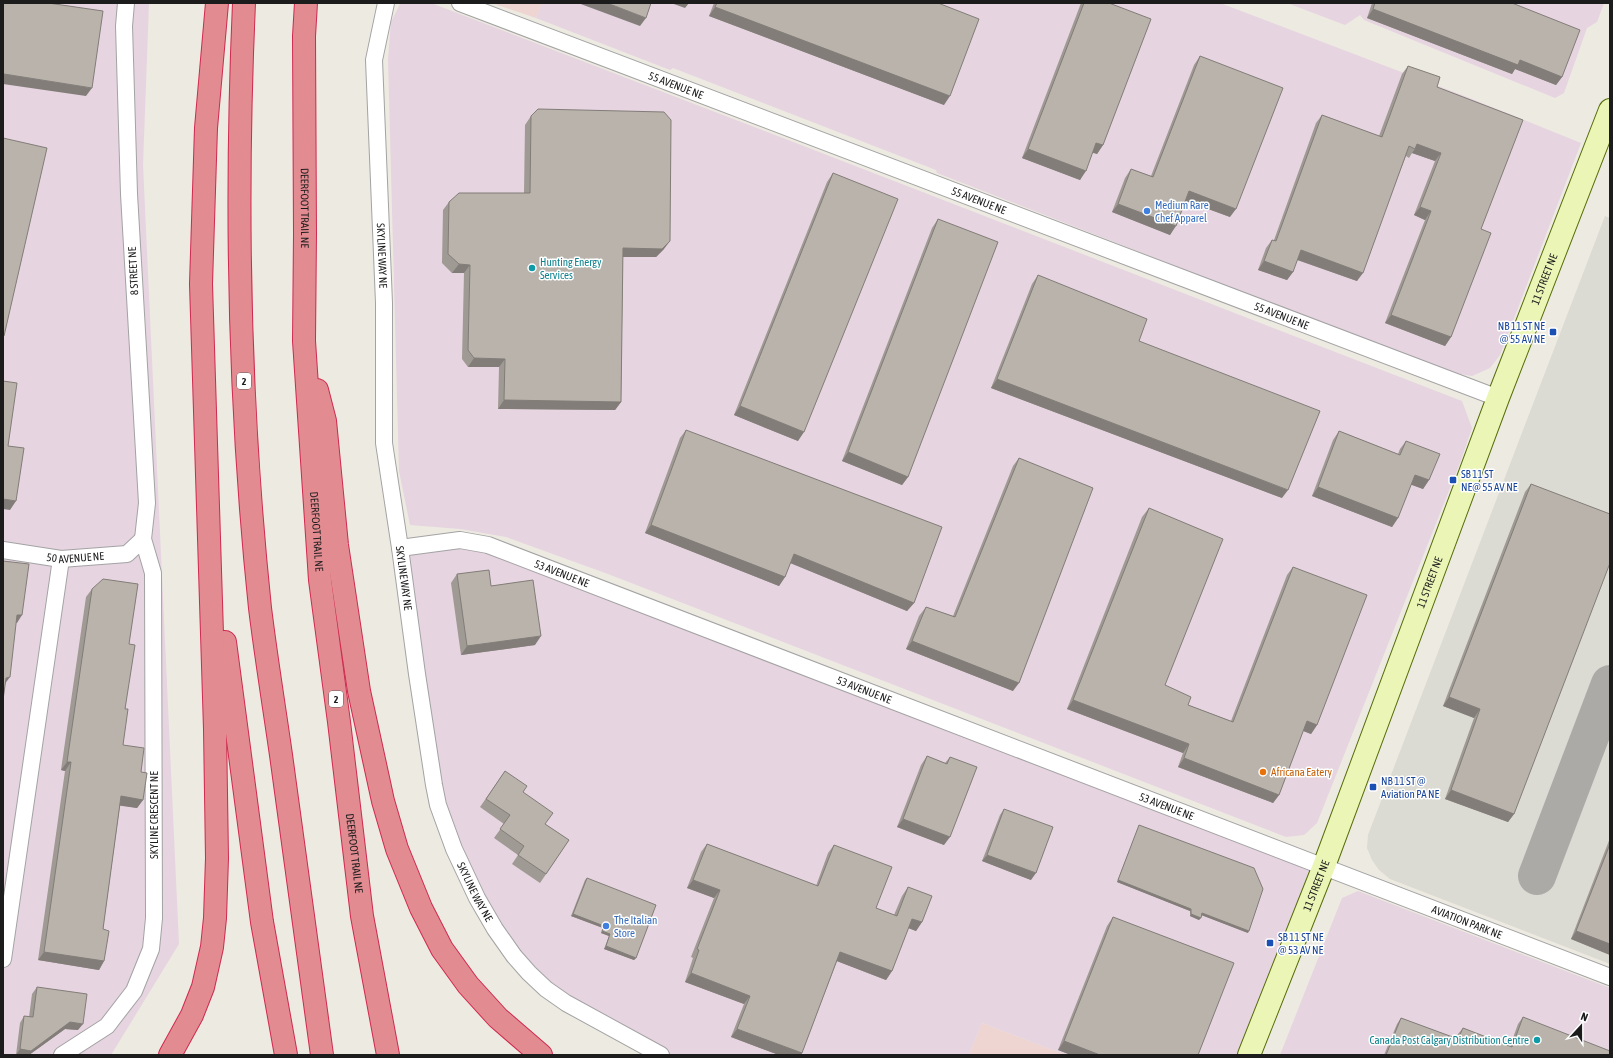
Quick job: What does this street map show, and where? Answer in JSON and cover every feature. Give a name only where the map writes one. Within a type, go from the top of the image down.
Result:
[{"type":"highway","points":[[170,1055],[192,1015],[203,987],[212,947],[215,918],[217,858],[215,729],[201,284],[206,128],[217,3]]},
{"type":"highway","name":"2","points":[[244,3],[240,145],[240,219],[242,351],[248,448],[260,608],[322,1055]]},
{"type":"highway","name":"DEERFOOT TRAIL NE","points":[[306,3],[304,36],[304,341],[320,580],[339,722],[362,916],[388,1055]]},
{"type":"highway","points":[[201,284],[220,603],[262,922],[286,1055]]},
{"type":"highway","points":[[304,341],[325,421],[337,545],[358,690],[383,801],[397,849],[421,908],[442,949],[468,984],[498,1018],[541,1055]]},
{"type":"street","name":"8 STREET NE","points":[[126,3],[124,26],[129,194],[147,503],[143,539]]},
{"type":"street","name":"SKYLINE WAY NE","points":[[386,3],[374,60],[384,303],[384,443],[434,785],[443,821],[477,898],[514,956],[544,987],[566,1003],[661,1055]]},
{"type":"street","name":"55 AVENUE NE","points":[[460,3],[1498,398]]},
{"type":"street","name":"11 STREET NE","points":[[1249,1055],[1324,866],[1498,398],[1610,110]]},
{"type":"street","name":"50 AVENUE NE","points":[[3,550],[61,560],[127,554],[143,539]]},
{"type":"street","name":"SKYLINE CRESCENT NE","points":[[62,1055],[107,1026],[134,991],[151,949],[154,918],[153,573],[143,539]]},
{"type":"street","name":"53 AVENUE NE","points":[[400,548],[460,540],[488,545],[1324,866]]},
{"type":"street","points":[[3,959],[61,560]]},
{"type":"street","name":"AVIATION PARK NE","points":[[1324,866],[1610,977]]},
{"type":"shaded area","points":[[3,3],[149,3],[143,165],[179,944],[111,1055],[3,1055]]},
{"type":"shaded area","points":[[431,3],[1462,401],[1472,428],[1460,463],[1317,823],[1304,835],[1286,837],[608,574],[506,537],[460,529],[410,525],[399,471],[388,59],[391,22],[400,4]]},
{"type":"shaded area","points":[[492,3],[542,3],[536,18]]},
{"type":"shaded area","points":[[542,3],[1220,3],[1467,97],[1581,143],[1500,355],[1490,368],[1472,376],[1448,372],[937,173],[936,170],[673,68],[670,70],[536,18]]},
{"type":"shaded area","points":[[1287,3],[1604,3],[1597,22],[1587,28],[1564,93],[1555,98],[1364,20],[1360,15],[1345,25]]},
{"type":"shaded area","points":[[1605,216],[1610,218],[1610,964],[1390,879],[1379,870],[1372,860],[1367,848],[1368,835]]},
{"type":"shaded area","points":[[460,540],[1324,866],[1249,1055],[1066,1055],[982,1023],[969,1055],[661,1055],[587,1015],[514,956],[443,821],[400,548]]},
{"type":"shaded area","points":[[1358,891],[1610,988],[1610,1055],[1280,1055],[1342,898]]},
{"type":"shaded area","points":[[982,1023],[1066,1055],[969,1055]]},
{"type":"building","points":[[3,3],[48,3],[103,11],[92,88],[4,74],[3,78]]},
{"type":"building","points":[[607,3],[651,3],[646,18]]},
{"type":"building","points":[[717,3],[938,3],[979,19],[950,96],[715,7]]},
{"type":"building","points":[[1084,3],[1109,3],[1151,19],[1103,145],[1096,143],[1086,171],[1028,149]]},
{"type":"building","points":[[1375,3],[1512,3],[1580,30],[1562,77],[1520,60],[1518,65],[1373,9]]},
{"type":"building","points":[[1200,56],[1283,88],[1236,209],[1189,191],[1176,226],[1118,204],[1131,169],[1153,177]]},
{"type":"building","points":[[1408,66],[1440,77],[1437,87],[1523,120],[1481,229],[1491,233],[1451,337],[1391,315],[1431,211],[1420,207],[1441,153],[1417,144],[1415,149],[1409,146],[1363,273],[1301,250],[1293,272],[1264,261],[1272,240],[1276,241],[1322,115],[1382,137]]},
{"type":"building","name":"Hunting Energy Services","points":[[538,109],[664,112],[671,120],[670,241],[662,249],[623,248],[621,402],[504,400],[505,359],[474,358],[468,350],[470,265],[459,264],[448,254],[449,202],[459,193],[530,193],[531,116]]},
{"type":"building","points":[[3,138],[47,148],[4,336],[3,336]]},
{"type":"building","points":[[833,173],[898,199],[804,432],[740,406]]},
{"type":"building","points":[[938,219],[998,242],[908,477],[848,452]]},
{"type":"building","points":[[1038,275],[1147,319],[1139,341],[1320,411],[1288,490],[997,379]]},
{"type":"building","points":[[3,381],[17,383],[8,446],[24,448],[16,501],[3,499]]},
{"type":"building","points":[[686,430],[942,527],[914,603],[794,554],[785,577],[651,525]]},
{"type":"building","points":[[1339,431],[1400,455],[1406,441],[1440,454],[1429,480],[1415,475],[1398,518],[1318,487]]},
{"type":"building","points":[[1019,458],[1093,488],[1019,683],[912,641],[926,607],[955,617]]},
{"type":"building","points":[[1531,484],[1610,514],[1610,563],[1514,814],[1451,790],[1480,709],[1449,697]]},
{"type":"building","points":[[1149,508],[1223,539],[1165,685],[1191,697],[1188,705],[1233,722],[1293,567],[1367,595],[1317,725],[1307,721],[1279,795],[1184,758],[1189,744],[1073,700]]},
{"type":"building","points":[[3,561],[29,564],[22,615],[17,615],[10,677],[6,678],[3,700]]},
{"type":"building","points":[[489,570],[491,586],[533,580],[541,636],[467,646],[457,574]]},
{"type":"building","points":[[103,579],[138,584],[129,644],[135,645],[125,709],[128,709],[123,745],[144,748],[141,772],[147,773],[143,800],[121,796],[103,929],[109,931],[104,961],[44,952],[71,762],[67,762],[92,589]]},
{"type":"building","points":[[927,756],[947,764],[950,757],[977,767],[950,837],[903,819]]},
{"type":"building","points":[[505,771],[527,786],[523,792],[553,813],[545,824],[569,840],[546,874],[518,855],[524,846],[500,829],[510,815],[486,799]]},
{"type":"building","points":[[1004,809],[1053,827],[1036,873],[987,855]]},
{"type":"building","points":[[1139,825],[1254,868],[1263,889],[1249,931],[1202,913],[1201,918],[1191,914],[1191,909],[1118,880]]},
{"type":"building","points":[[707,844],[818,886],[834,845],[892,867],[876,908],[897,916],[908,887],[932,896],[922,922],[912,919],[892,971],[840,952],[802,1053],[737,1029],[750,996],[691,973],[699,950],[697,949],[720,890],[693,880]]},
{"type":"building","points":[[1610,844],[1610,944],[1576,931]]},
{"type":"building","points":[[587,878],[656,905],[636,958],[606,946],[610,934],[602,931],[604,926],[573,914]]},
{"type":"building","points":[[1113,917],[1234,963],[1198,1055],[1100,1055],[1064,1041]]},
{"type":"building","points":[[37,987],[87,994],[83,1024],[70,1022],[31,1051],[20,1049],[24,1016],[33,1017]]},
{"type":"building","name":"Canada Post Calgary Distribution Centre","points":[[1523,1017],[1610,1051],[1610,1055],[1386,1055],[1401,1018],[1458,1039],[1463,1028],[1512,1047]]},
{"type":"taxiway","points":[[1537,876],[1610,684]]},
{"type":"place","name":"Medium Rare Chef Apparel","points":[[1147,211]]},
{"type":"place","name":"Hunting Energy Services","points":[[532,268]]},
{"type":"place","name":"NB 11 ST NE @ 55 AV NE","points":[[1553,332]]},
{"type":"place","name":"SB 11 ST NE@ 55 AV NE","points":[[1453,480]]},
{"type":"place","name":"Africana Eatery","points":[[1263,772]]},
{"type":"place","name":"NB 11 ST @ Aviation PA NE","points":[[1373,787]]},
{"type":"place","name":"The Italian Store","points":[[606,926]]},
{"type":"place","name":"SB 11 ST NE @ 53 AV NE","points":[[1270,943]]},
{"type":"place","name":"Canada Post Calgary Distribution Centre","points":[[1537,1040]]}]
